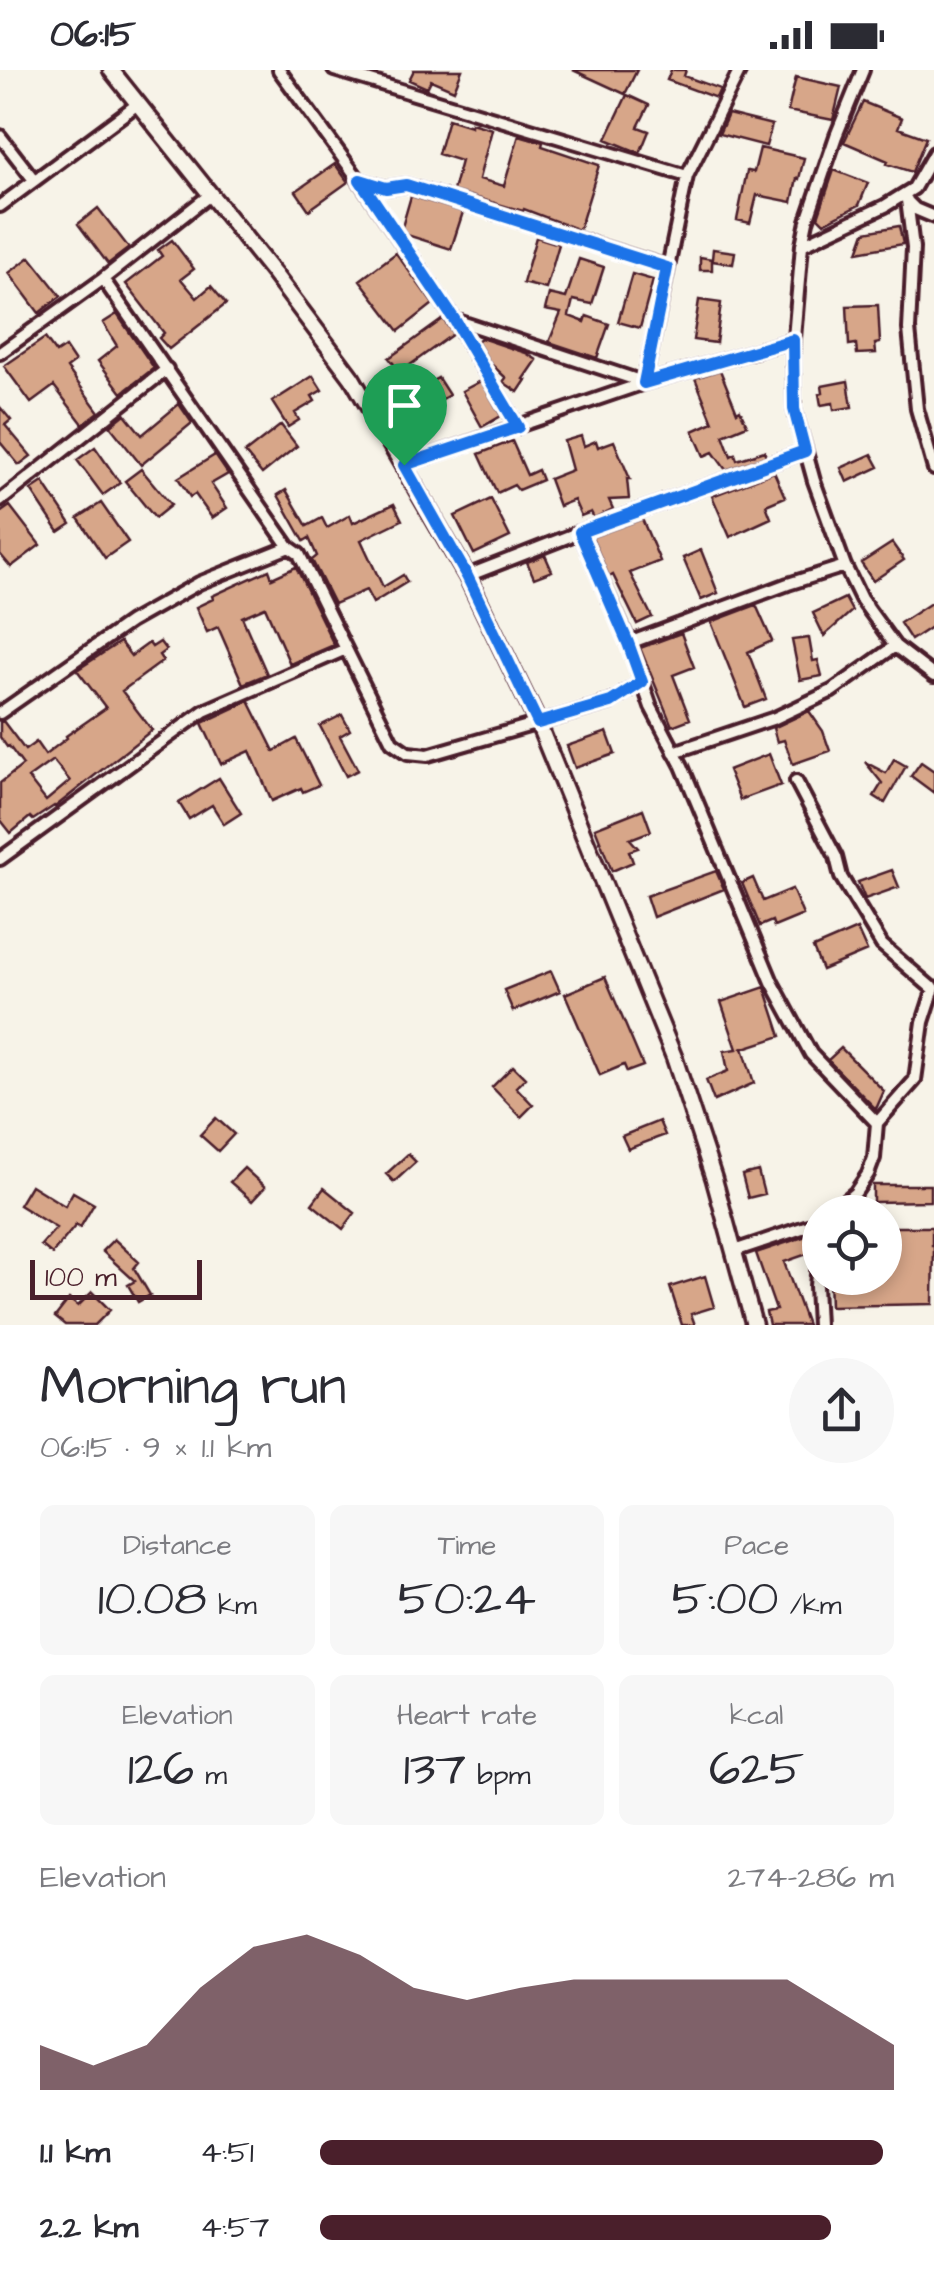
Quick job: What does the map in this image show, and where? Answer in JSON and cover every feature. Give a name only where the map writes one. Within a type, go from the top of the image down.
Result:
[{"type":"main road","points":[[111,70],[352,378],[467,576],[538,723],[674,1057],[714,1179],[754,1325]]},
{"type":"street","points":[[279,70],[360,180],[454,319],[518,427]]},
{"type":"street","points":[[334,70],[687,176]]},
{"type":"street","points":[[644,383],[687,176],[739,70]]},
{"type":"street","points":[[862,70],[836,136],[802,245],[793,340],[794,409],[844,566],[861,599],[895,646],[934,676]]},
{"type":"street","points":[[0,206],[139,104]]},
{"type":"street","points":[[0,136],[34,180]]},
{"type":"street","points":[[802,245],[914,188],[934,154]]},
{"type":"street","points":[[360,180],[386,188],[406,185],[667,268]]},
{"type":"street","points":[[0,353],[211,194]]},
{"type":"street","points":[[934,217],[915,209],[907,200],[913,248],[909,329],[918,409],[934,469]]},
{"type":"street","points":[[103,279],[289,547],[298,554],[392,742],[408,753],[428,755],[611,702],[642,682]]},
{"type":"street","points":[[454,319],[644,383]]},
{"type":"street","points":[[404,465],[644,383],[793,340]]},
{"type":"street","points":[[0,501],[167,369]]},
{"type":"street","points":[[467,576],[805,451]]},
{"type":"street","points":[[580,532],[772,982],[811,1054],[877,1123]]},
{"type":"street","points":[[0,713],[130,622],[198,584],[289,547]]},
{"type":"street","points":[[628,643],[844,566]]},
{"type":"street","points":[[674,752],[774,718],[832,691],[895,646]]},
{"type":"street","points":[[0,859],[204,711],[346,649]]},
{"type":"street","points":[[796,782],[836,857],[841,877],[882,945],[934,989],[923,1022],[915,1080],[877,1123],[874,1158],[853,1195]]},
{"type":"street","points":[[734,1252],[802,1228]]},
{"type":"street","points":[[816,1295],[818,1325]]},
{"type":"building","points":[[414,70],[462,70],[454,90],[431,80],[427,88],[409,80]]},
{"type":"building","points":[[573,70],[637,70],[625,94]]},
{"type":"building","points":[[671,70],[686,70],[684,76],[720,89],[716,98],[667,80]]},
{"type":"building","points":[[796,77],[841,87],[833,120],[788,111]]},
{"type":"building","points":[[627,95],[649,105],[638,127],[649,131],[640,153],[606,139]]},
{"type":"building","points":[[863,102],[902,118],[898,128],[926,138],[912,172],[844,142]]},
{"type":"building","points":[[728,114],[772,125],[766,146],[719,134]]},
{"type":"building","points":[[448,119],[492,129],[479,179],[504,186],[519,135],[599,165],[579,230],[524,209],[453,191],[461,161],[438,154]]},
{"type":"building","points":[[760,148],[804,158],[792,202],[757,195],[750,223],[737,220],[747,171],[754,172]]},
{"type":"building","points":[[335,164],[348,182],[309,210],[296,191]]},
{"type":"building","points":[[834,170],[868,183],[859,205],[824,223],[818,217]]},
{"type":"building","points":[[411,196],[463,212],[451,249],[407,235],[402,227]]},
{"type":"building","points":[[98,208],[129,248],[108,264],[78,224]]},
{"type":"building","points":[[899,226],[903,244],[858,252],[865,232]]},
{"type":"building","points":[[536,237],[559,244],[546,289],[523,283]]},
{"type":"building","points":[[172,240],[194,269],[181,279],[197,298],[211,286],[226,304],[169,349],[159,338],[164,333],[126,284],[162,256],[158,250]]},
{"type":"building","points":[[713,249],[735,252],[733,264],[712,261],[712,270],[700,270],[700,257],[712,259]]},
{"type":"building","points":[[396,253],[433,304],[399,331],[360,280]]},
{"type":"building","points":[[30,257],[61,296],[39,313],[9,273]]},
{"type":"building","points":[[579,259],[604,267],[592,304],[573,300],[569,316],[585,322],[587,316],[609,324],[597,358],[549,342],[561,313],[545,310],[549,294],[566,298]]},
{"type":"building","points":[[632,274],[653,280],[640,328],[618,322]]},
{"type":"building","points":[[699,300],[721,303],[716,343],[693,340]]},
{"type":"building","points":[[878,305],[880,343],[875,344],[876,353],[857,354],[856,344],[849,345],[847,306]]},
{"type":"building","points":[[117,314],[154,368],[122,393],[98,361],[117,346],[103,323]]},
{"type":"building","points":[[443,319],[453,334],[410,365],[423,386],[438,378],[449,395],[420,412],[429,427],[410,438],[388,397],[408,386],[407,380],[389,358]]},
{"type":"building","points":[[45,338],[56,353],[65,347],[75,362],[67,368],[99,412],[83,424],[54,386],[31,403],[4,366]]},
{"type":"building","points":[[481,338],[537,360],[518,392],[503,382],[506,378],[490,363],[477,341]]},
{"type":"building","points":[[720,370],[737,412],[740,410],[747,425],[723,435],[731,456],[735,454],[737,460],[764,451],[766,456],[726,470],[713,452],[704,456],[693,431],[713,422],[695,378]]},
{"type":"building","points":[[313,376],[322,390],[312,396],[315,401],[295,413],[299,420],[288,427],[272,402]]},
{"type":"building","points":[[481,381],[501,416],[482,427],[462,391]]},
{"type":"building","points":[[848,381],[852,407],[834,410],[833,403],[821,405],[822,386]]},
{"type":"building","points":[[179,404],[192,423],[141,465],[110,426],[125,414],[142,435]]},
{"type":"building","points":[[0,407],[11,420],[5,425],[31,456],[19,465],[0,442]]},
{"type":"building","points":[[281,425],[297,446],[262,474],[245,453]]},
{"type":"building","points":[[581,436],[584,446],[596,441],[598,447],[614,441],[630,479],[629,499],[609,500],[613,509],[594,518],[591,512],[581,516],[574,500],[559,506],[549,479],[572,470],[564,441]]},
{"type":"building","points":[[512,441],[527,475],[538,470],[542,480],[497,493],[479,454]]},
{"type":"building","points":[[95,447],[120,483],[103,495],[77,460]]},
{"type":"building","points":[[872,454],[879,467],[847,482],[841,468]]},
{"type":"building","points":[[215,455],[228,474],[211,484],[227,508],[212,518],[195,494],[190,497],[178,478]]},
{"type":"building","points":[[141,469],[171,505],[155,518],[125,481]]},
{"type":"building","points":[[774,472],[785,497],[766,505],[771,518],[730,537],[712,496]]},
{"type":"building","points":[[43,482],[71,524],[59,532],[31,490]]},
{"type":"building","points":[[286,490],[307,526],[322,518],[327,528],[350,515],[353,523],[394,504],[402,520],[361,540],[383,587],[403,575],[407,582],[373,603],[366,590],[334,604],[312,560],[317,556],[309,538],[304,541],[278,495]]},
{"type":"building","points":[[491,499],[510,537],[474,554],[455,516]]},
{"type":"building","points":[[101,503],[128,542],[105,558],[78,518]]},
{"type":"building","points":[[10,506],[40,545],[11,567],[0,554],[0,513]]},
{"type":"building","points":[[642,519],[660,561],[630,573],[652,617],[637,624],[613,575],[609,577],[592,537]]},
{"type":"building","points":[[892,543],[904,560],[873,581],[861,563]]},
{"type":"building","points":[[701,550],[718,593],[701,600],[683,558]]},
{"type":"building","points":[[545,555],[552,571],[534,578],[527,562]]},
{"type":"building","points":[[296,567],[334,645],[290,664],[265,607],[242,617],[267,674],[243,684],[218,627],[207,632],[196,607],[269,570],[272,578]]},
{"type":"building","points":[[845,598],[852,611],[824,636],[813,613]]},
{"type":"building","points":[[934,601],[934,625],[911,640],[900,623]]},
{"type":"building","points":[[756,605],[772,641],[748,652],[766,699],[745,707],[711,622]]},
{"type":"building","points":[[681,633],[694,667],[673,675],[690,719],[672,726],[640,648]]},
{"type":"building","points":[[809,638],[813,661],[818,660],[822,676],[800,680],[792,640]]},
{"type":"building","points":[[120,642],[131,656],[149,643],[152,647],[160,642],[166,650],[159,655],[163,661],[122,691],[152,730],[55,807],[33,820],[30,817],[11,833],[0,819],[0,783],[23,765],[0,737],[0,722],[25,750],[36,742],[45,755],[106,708],[77,670]],"holes":[[[53,760],[70,781],[46,801],[28,778]]]},
{"type":"building","points":[[249,701],[274,751],[296,739],[319,785],[272,801],[250,751],[221,764],[202,723]]},
{"type":"building","points":[[809,711],[823,731],[830,751],[793,764],[784,740],[777,742],[773,728]]},
{"type":"building","points":[[342,715],[350,730],[340,736],[358,770],[346,776],[320,726]]},
{"type":"building","points":[[607,732],[615,754],[575,768],[567,746]]},
{"type":"building","points":[[769,754],[781,785],[740,800],[728,770]]},
{"type":"building","points":[[894,759],[906,766],[885,803],[874,796],[882,783],[865,762],[886,773]]},
{"type":"building","points":[[921,762],[934,771],[934,793],[911,776]]},
{"type":"building","points":[[219,778],[241,813],[224,824],[212,805],[189,819],[179,803]]},
{"type":"building","points":[[643,809],[651,831],[630,839],[638,848],[629,851],[633,862],[612,871],[595,828]]},
{"type":"building","points":[[892,870],[899,887],[865,899],[858,882]]},
{"type":"building","points":[[716,871],[724,889],[653,917],[646,896]]},
{"type":"building","points":[[753,878],[763,901],[792,889],[803,915],[774,927],[772,921],[760,926],[742,883]]},
{"type":"building","points":[[857,929],[867,951],[822,970],[813,948]]},
{"type":"building","points":[[551,971],[560,991],[513,1011],[504,990]]},
{"type":"building","points":[[605,977],[643,1066],[627,1072],[624,1065],[600,1075],[565,994]]},
{"type":"building","points":[[765,987],[781,1036],[743,1048],[754,1083],[714,1101],[706,1080],[728,1071],[724,1051],[737,1049],[721,1002]]},
{"type":"building","points":[[841,1048],[884,1091],[876,1109],[828,1060]]},
{"type":"building","points":[[513,1066],[525,1078],[516,1087],[533,1105],[521,1117],[492,1087]]},
{"type":"building","points":[[216,1118],[234,1134],[218,1151],[200,1135]]},
{"type":"building","points":[[659,1121],[665,1135],[628,1149],[622,1136]]},
{"type":"building","points":[[408,1154],[416,1162],[394,1182],[386,1174]]},
{"type":"building","points":[[244,1168],[265,1187],[252,1201],[230,1182]]},
{"type":"building","points":[[758,1171],[764,1194],[748,1198],[742,1175]]},
{"type":"building","points":[[31,1185],[65,1206],[73,1192],[94,1204],[80,1228],[76,1225],[52,1254],[41,1245],[56,1228],[19,1205]]},
{"type":"building","points":[[873,1185],[930,1185],[930,1201],[902,1201],[902,1195],[873,1195]]},
{"type":"building","points":[[324,1188],[355,1213],[343,1229],[312,1204]]},
{"type":"building","points":[[902,1227],[932,1227],[933,1304],[830,1306],[830,1295],[902,1295]]},
{"type":"building","points":[[802,1237],[802,1256],[784,1262],[807,1325],[769,1325],[766,1312],[776,1310],[756,1253]]},
{"type":"building","points":[[114,1239],[139,1262],[134,1268],[150,1295],[138,1302],[128,1285],[135,1281],[102,1251]]},
{"type":"building","points":[[705,1276],[714,1307],[691,1314],[695,1325],[682,1325],[670,1287]]},
{"type":"building","points":[[92,1292],[110,1310],[95,1325],[65,1325],[55,1317],[69,1299],[78,1306]]},
{"type":"route","points":[[360,180],[386,188],[406,185],[667,268],[644,383],[793,340],[794,409],[805,451],[580,532],[642,682],[611,702],[538,723],[467,576],[404,465],[518,427],[454,319],[360,180]]}]
